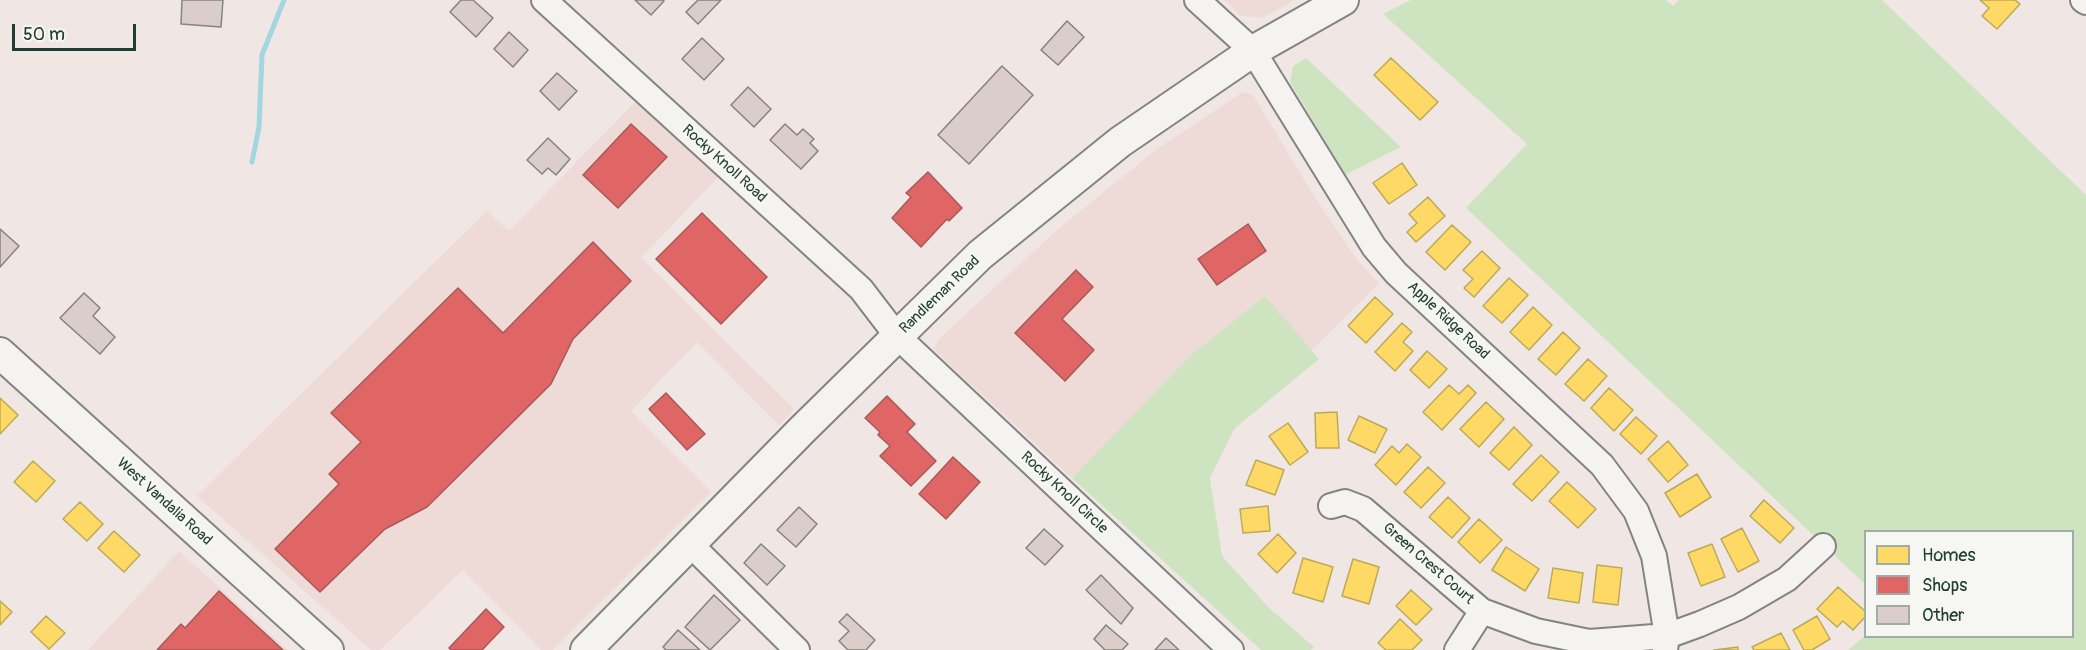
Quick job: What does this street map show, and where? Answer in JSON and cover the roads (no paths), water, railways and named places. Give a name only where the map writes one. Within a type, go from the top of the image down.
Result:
[{"type":"main road","name":"Randleman Road","points":[[586,650],[980,255],[1119,142],[1253,51],[1343,0]]},
{"type":"main road","name":"West Vandalia Road","points":[[0,353],[328,650]]},
{"type":"street","name":"Rocky Knoll Road","points":[[544,0],[861,289],[897,336]]},
{"type":"street","name":"Apple Ridge Road","points":[[1197,0],[1253,51],[1374,247],[1396,273],[1602,465],[1636,511],[1654,556],[1666,643]]},
{"type":"street","name":"Rocky Knoll Circle","points":[[897,336],[1231,650]]},
{"type":"street","name":"Green Crest Court","points":[[1331,506],[1345,502],[1363,508],[1482,610],[1536,631],[1589,642],[1666,643],[1700,624],[1739,607],[1787,579],[1823,546]]},
{"type":"street","points":[[691,545],[797,650]]},
{"type":"street","points":[[1457,650],[1482,610]]},
{"type":"waterway","points":[[252,162],[259,127],[262,55],[284,0]]}]
